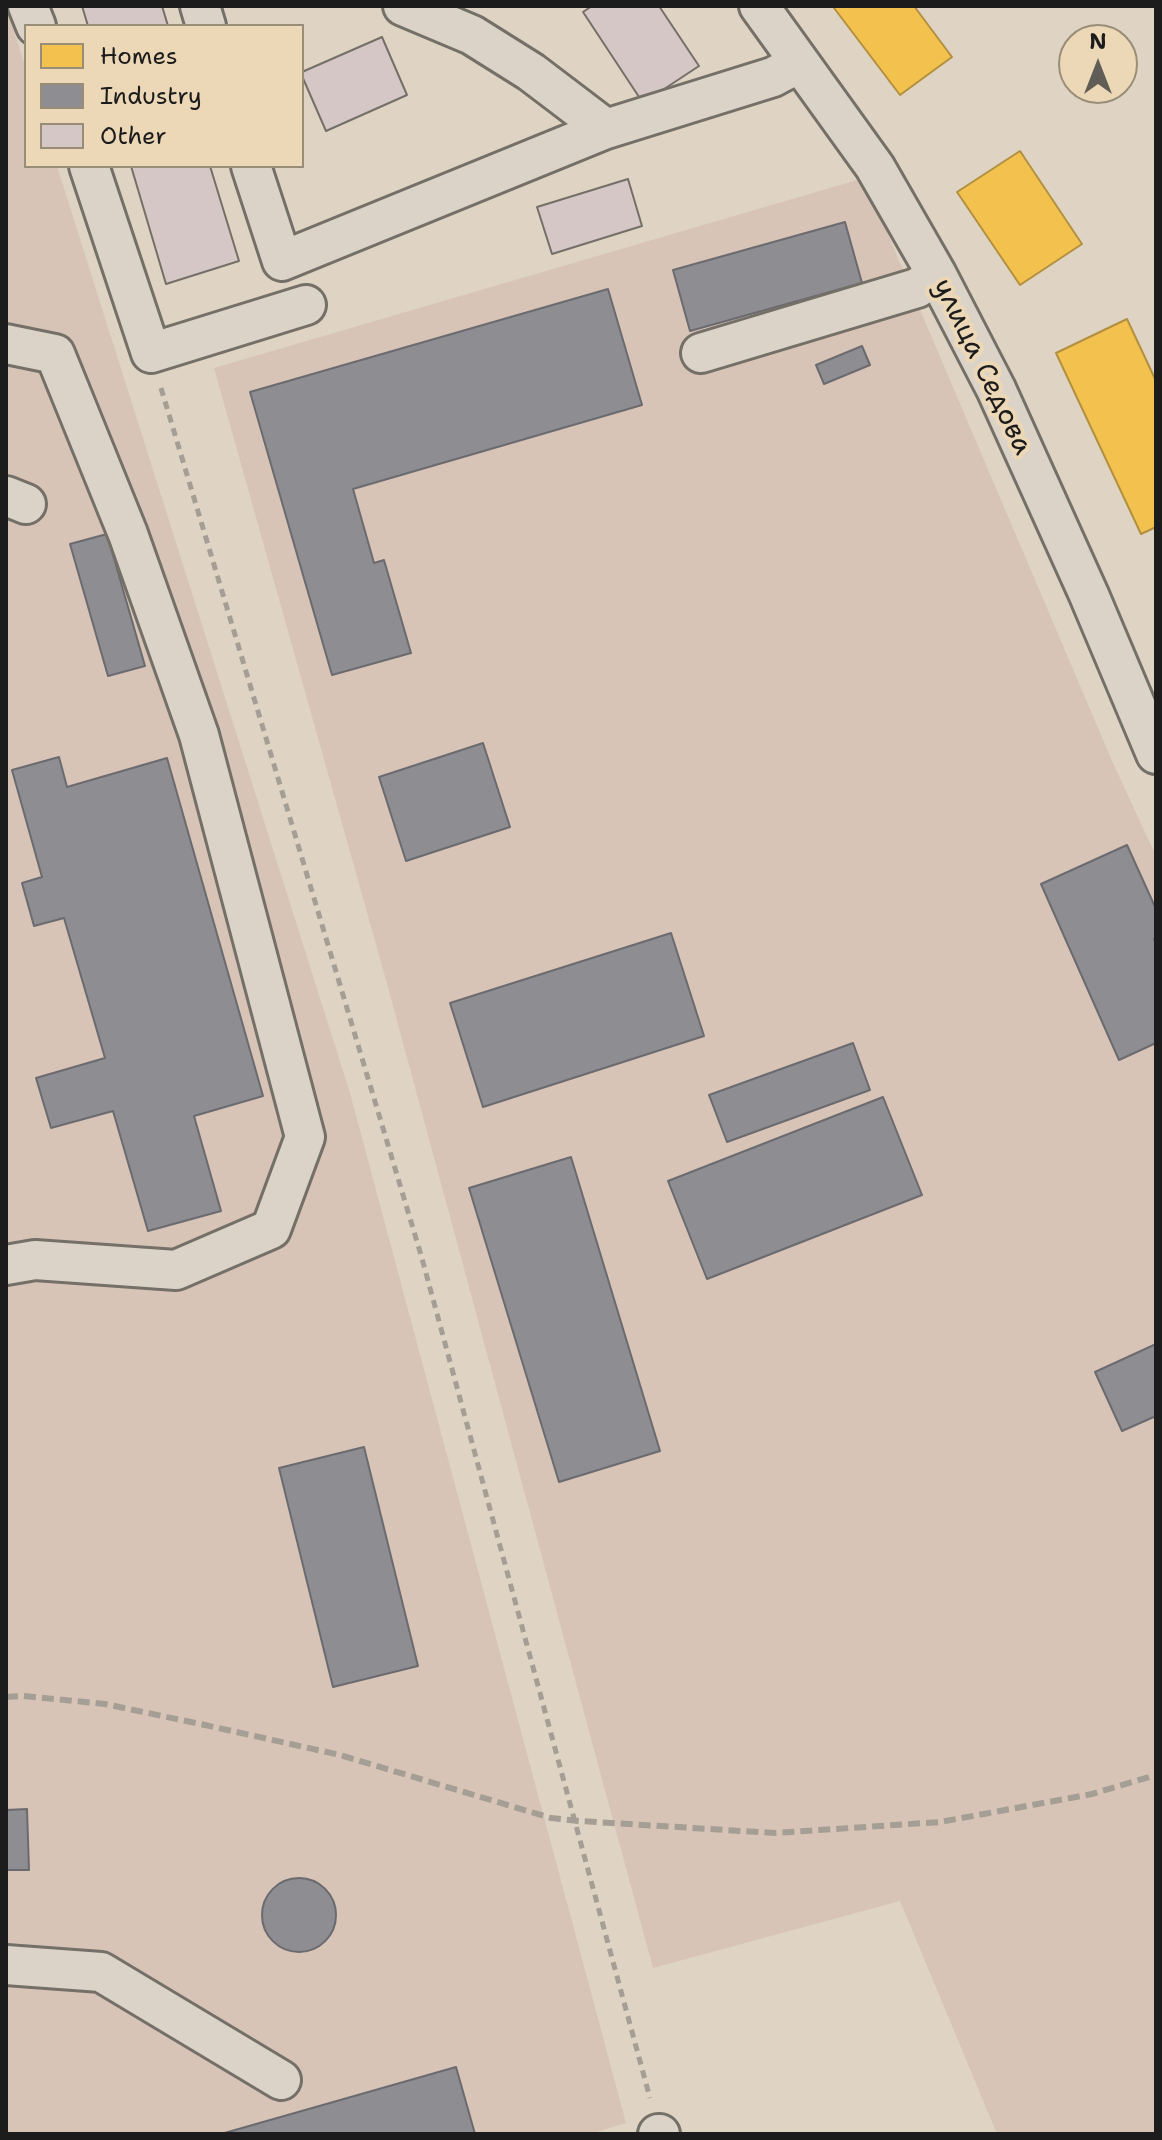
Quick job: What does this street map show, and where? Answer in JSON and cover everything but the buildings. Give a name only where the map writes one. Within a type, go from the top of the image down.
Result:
[{"type":"street","points":[[403,6],[472,35],[531,72],[606,129]]},
{"type":"street","name":"улица Седова","points":[[759,6],[875,167],[937,275],[1003,403],[1156,754]]},
{"type":"street","points":[[252,168],[282,261],[606,129],[773,77],[799,63]]},
{"type":"street","points":[[90,168],[151,353],[306,305]]},
{"type":"street","points":[[701,353],[917,288],[937,275]]},
{"type":"street","points":[[6,344],[55,354],[128,534],[199,735],[305,1137],[271,1229],[189,1265],[176,1270],[35,1260],[6,1265]]},
{"type":"street","points":[[6,1965],[101,1972],[281,2080]]},
{"type":"path","points":[[151,353],[421,1255],[659,2134]]},
{"type":"shaded area","points":[[6,6],[24,63],[24,168],[58,168],[350,1093],[626,2123],[590,2134],[6,2134]]},
{"type":"shaded area","points":[[864,178],[1113,763],[1156,856],[1156,2134],[997,2134],[900,1901],[653,1968],[386,980],[214,368]]},
{"type":"railway","points":[[6,1697],[105,1704],[205,1725],[340,1755],[551,1818],[579,1821],[775,1833],[940,1822],[1092,1794],[1156,1775]]}]
